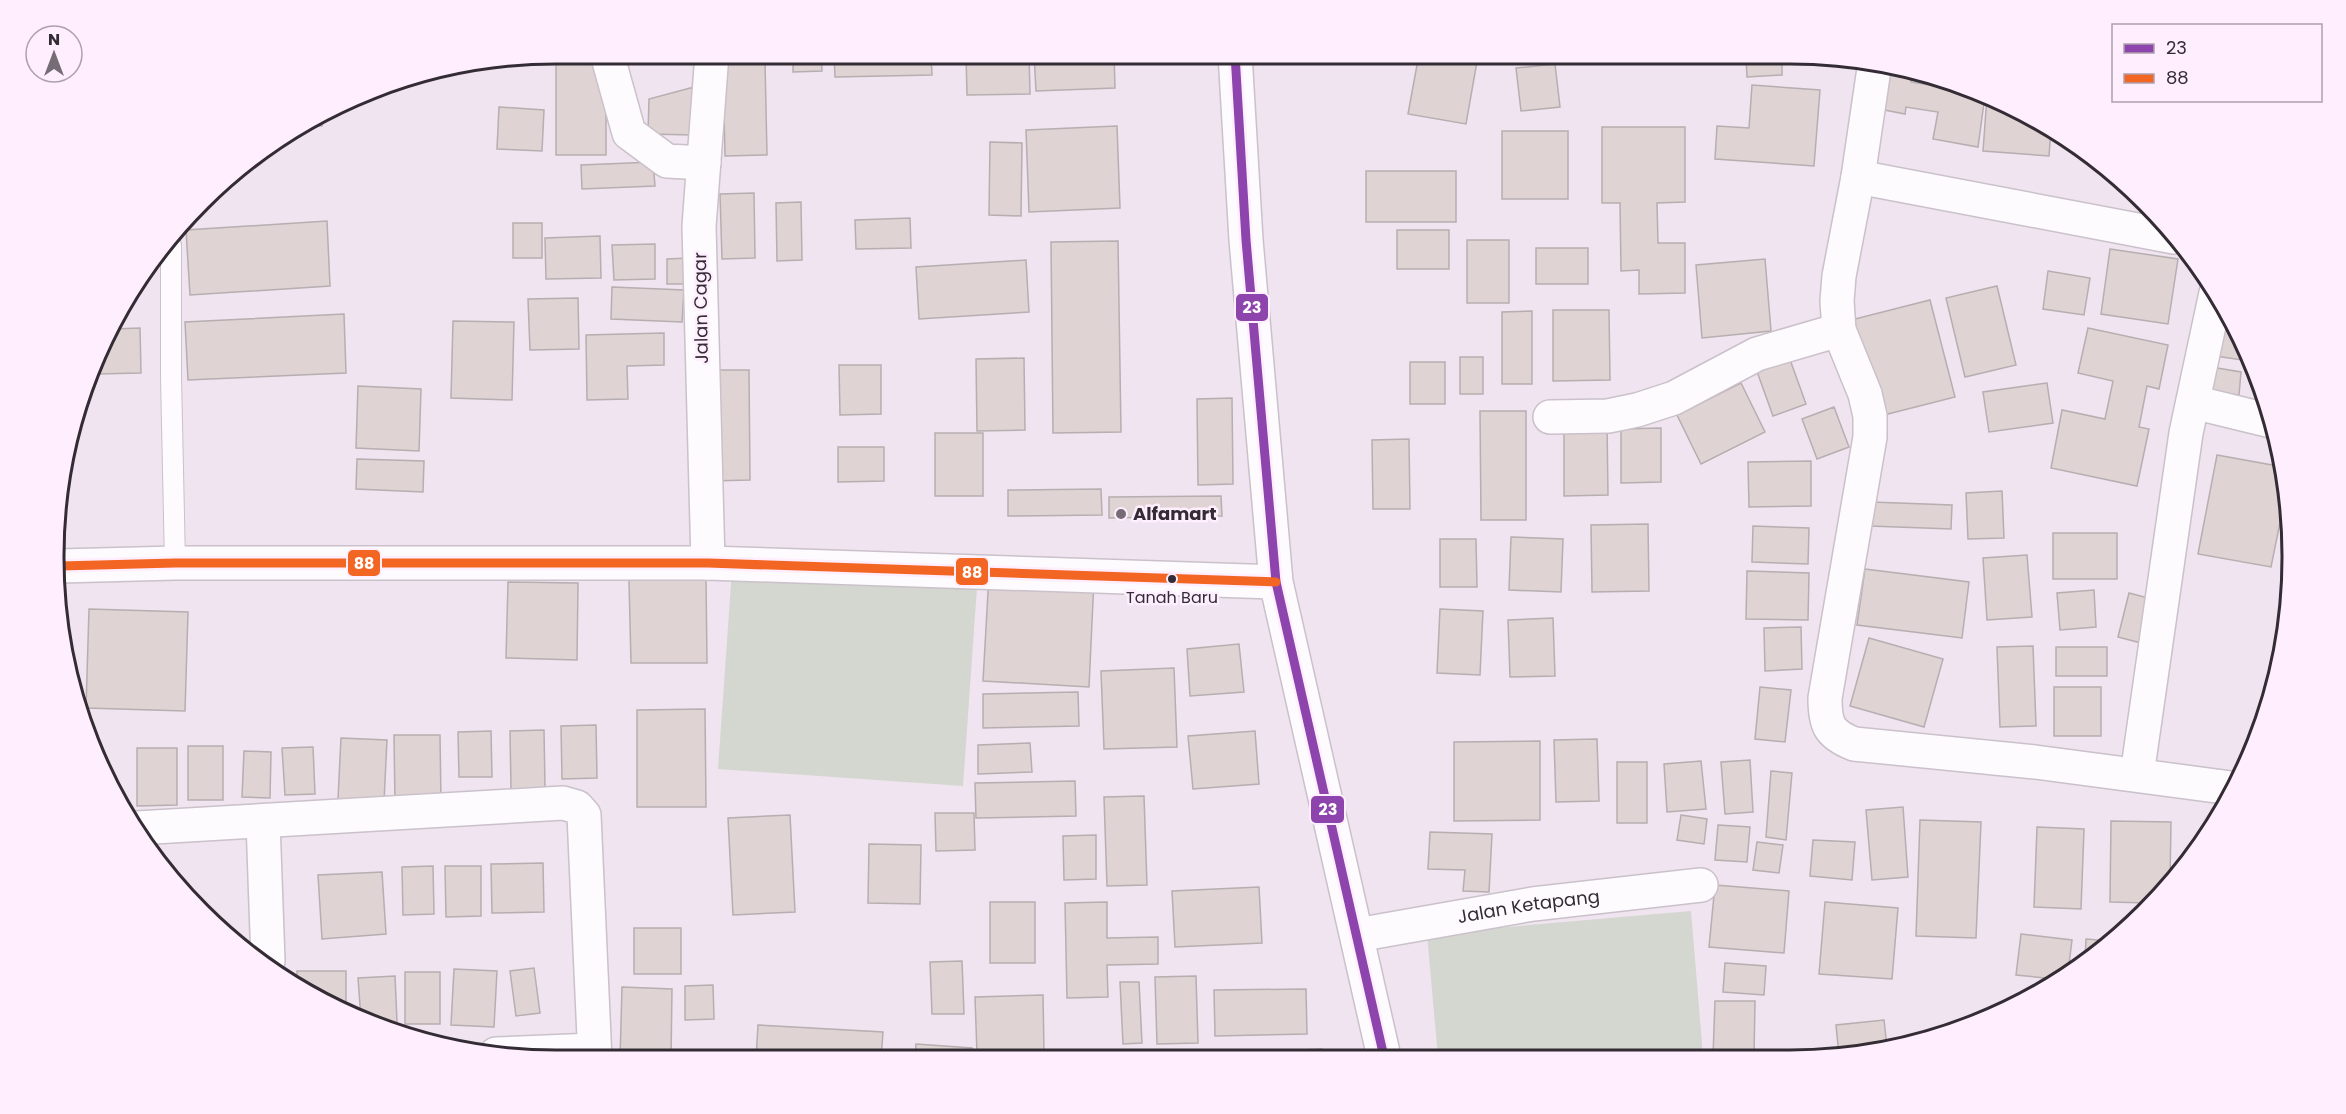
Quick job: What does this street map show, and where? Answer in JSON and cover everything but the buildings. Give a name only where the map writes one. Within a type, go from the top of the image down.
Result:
[{"type":"street","points":[[610,64],[629,133],[667,160],[704,163]]},
{"type":"street","name":"Jalan Cagar","points":[[708,563],[699,226],[711,64]]},
{"type":"street","points":[[1236,64],[1246,240],[1276,582],[1382,1050]]},
{"type":"street","points":[[1873,72],[1858,177],[1839,276],[1837,301],[1839,330],[1865,394],[1870,416],[1870,437],[1825,698],[1825,714],[1829,728],[1839,738],[1854,744],[2035,762],[2224,787]]},
{"type":"street","points":[[1858,177],[2161,235]]},
{"type":"street","points":[[2137,776],[2186,433],[2213,307]]},
{"type":"street","points":[[1550,417],[1608,416],[1636,410],[1674,398],[1757,354],[1839,330]]},
{"type":"street","points":[[2193,402],[2261,419]]},
{"type":"street","points":[[65,566],[175,563],[708,563],[1276,582]]},
{"type":"street","points":[[148,831],[563,803],[577,807],[584,815],[595,1050]]},
{"type":"street","points":[[263,822],[268,955]]},
{"type":"street","name":"Jalan Ketapang","points":[[1357,935],[1533,904],[1701,885]]},
{"type":"lane","points":[[171,251],[175,563]]},
{"type":"shaded area","points":[[733,556],[978,573],[963,786],[718,769]]},
{"type":"shaded area","points":[[1691,911],[1703,1050],[1437,1050],[1427,934]]},
{"type":"transit line","name":"23","points":[[1236,64],[1246,240],[1276,582],[1382,1050]]},
{"type":"transit line","name":"88","points":[[65,566],[175,563],[708,563],[1276,582]]},
{"type":"place","name":"Alfamart","points":[[1121,514]]},
{"type":"place","name":"Tanah Baru","points":[[1172,579]]}]
